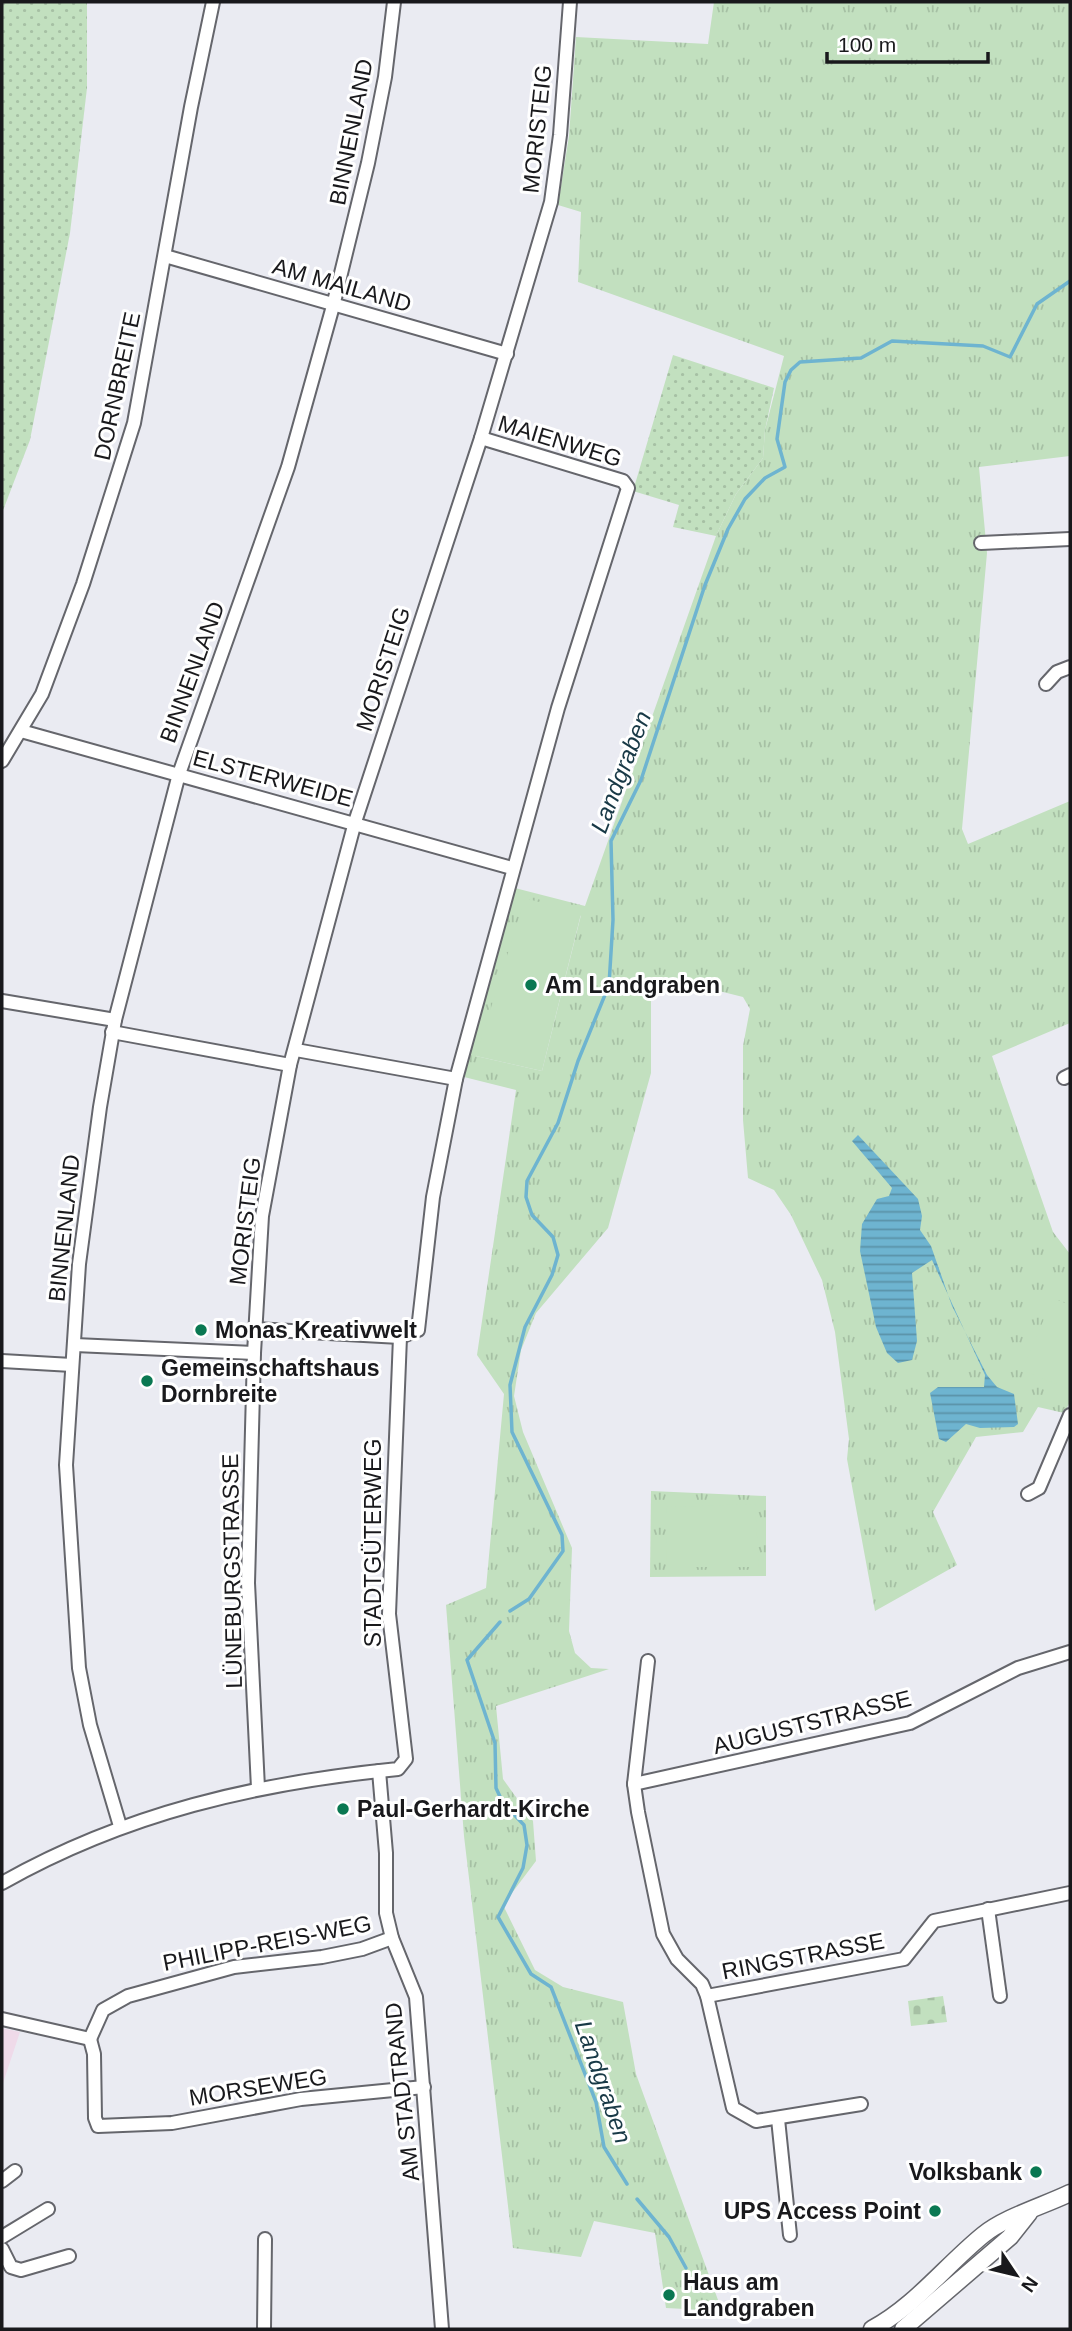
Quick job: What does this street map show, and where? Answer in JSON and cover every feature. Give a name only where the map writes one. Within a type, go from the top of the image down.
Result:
[{"type":"main road","points":[[872,2329],[896,2327],[984,2234],[1009,2218],[1028,2213],[1070,2193]]},
{"type":"street","name":"DORNBREITE","points":[[2,761],[42,694],[123,463],[134,424],[193,94],[214,2]]},
{"type":"street","name":"BINNENLAND","points":[[120,1826],[90,1725],[79,1668],[70,1573],[66,1465],[79,1264],[113,1026],[179,774],[288,467],[333,306],[368,163],[385,77],[394,2]]},
{"type":"street","name":"MORISTEIG","points":[[254,1353],[262,1216],[290,1065],[355,822],[481,438],[551,202],[561,135],[570,2]]},
{"type":"street","name":"AM MAILAND","points":[[165,256],[507,354]]},
{"type":"street","name":"MAIENWEG","points":[[481,438],[627,484],[512,868]]},
{"type":"street","points":[[981,543],[1070,539]]},
{"type":"street","points":[[1046,684],[1057,672],[1070,667]]},
{"type":"street","name":"ELSTERWEIDE","points":[[21,731],[355,822],[512,868]]},
{"type":"street","points":[[256,1329],[400,1337],[418,1330],[433,1194],[456,1079],[512,868]]},
{"type":"street","points":[[2,1002],[290,1065]]},
{"type":"street","points":[[296,1050],[456,1079]]},
{"type":"street","name":"STADTGÜTERWEG","points":[[379,1771],[398,1769],[406,1759],[388,1614],[400,1337]]},
{"type":"street","points":[[75,1345],[254,1353]]},
{"type":"street","name":"LÜNEBURGSTRASSE","points":[[254,1353],[248,1583],[258,1788]]},
{"type":"street","points":[[2,1361],[72,1365]]},
{"type":"street","points":[[1028,1494],[1039,1488],[1070,1415]]},
{"type":"street","name":"AUGUSTSTRASSE","points":[[635,1784],[910,1723],[1018,1668],[1070,1652]]},
{"type":"street","name":"RINGSTRASSE","points":[[648,1661],[635,1784],[663,1934],[677,1959],[702,1984],[707,1996],[904,1959],[934,1921],[1070,1893]]},
{"type":"street","points":[[2,1883],[42,1861],[120,1826],[258,1788],[379,1771]]},
{"type":"street","name":"AM STADTRAND","points":[[379,1771],[386,1853],[386,1913],[392,1938],[416,1997],[442,2329]]},
{"type":"street","points":[[988,1909],[1000,1996]]},
{"type":"street","name":"PHILIPP-REIS-WEG","points":[[90,2039],[103,2010],[128,1996],[234,1967],[322,1957],[362,1949],[392,1938]]},
{"type":"street","points":[[707,1996],[733,2108],[757,2121],[860,2104]]},
{"type":"street","points":[[2,2019],[90,2039]]},
{"type":"street","name":"MORSEWEG","points":[[90,2039],[93,2054],[94,2118],[98,2126],[172,2123],[301,2099],[424,2087]]},
{"type":"street","points":[[778,2119],[790,2235]]},
{"type":"street","points":[[2,2181],[15,2171]]},
{"type":"street","points":[[2,2236],[48,2209]]},
{"type":"street","points":[[264,2329],[265,2239]]},
{"type":"street","points":[[2,2249],[11,2267],[21,2270],[69,2256]]},
{"type":"shaded area","points":[[2,2028],[20,2032],[2,2086]]},
{"type":"green space","points":[[2,2],[87,2],[87,88],[70,233],[30,440],[2,513]]},
{"type":"green space","points":[[714,2],[1070,2],[1070,456],[979,467],[987,553],[962,829],[968,844],[1070,801],[1070,1023],[992,1056],[1053,1232],[1070,1254],[1070,1402],[1064,1413],[1038,1407],[1023,1432],[976,1437],[933,1512],[957,1565],[875,1611],[847,1459],[849,1439],[835,1332],[822,1280],[791,1215],[774,1190],[748,1178],[743,1120],[743,1046],[750,1009],[743,997],[715,990],[651,991],[651,1073],[608,1228],[536,1313],[521,1350],[514,1396],[523,1432],[572,1548],[569,1631],[575,1653],[591,1668],[609,1669],[496,1706],[503,1779],[533,1821],[536,1861],[503,1905],[535,1970],[563,1987],[623,2002],[636,2074],[722,2311],[666,2308],[655,2233],[594,2221],[581,2257],[513,2248],[464,1836],[446,1605],[486,1588],[504,1394],[477,1355],[516,1090],[460,1076],[511,887],[585,906],[716,536],[736,494],[763,458],[765,430],[784,356],[578,282],[581,212],[558,205],[569,136],[576,37],[708,44]],"holes":[[[581,915],[542,1071],[476,1056]]]},
{"type":"green space","points":[[673,355],[774,388],[765,430],[763,458],[736,494],[716,536],[673,527],[679,505],[633,491]]},
{"type":"green space","name":"Am Landgraben","points":[[525,898],[581,914],[542,1071],[476,1056]]},
{"type":"green space","points":[[1053,1298],[1070,1305],[1069,1389],[1022,1370]]},
{"type":"green space","points":[[651,1491],[766,1496],[766,1576],[650,1577]]},
{"type":"green space","points":[[755,1504],[759,1567],[666,1567],[667,1507]]},
{"type":"green space","points":[[943,1996],[947,2022],[911,2026],[908,2001]]},
{"type":"water","points":[[858,1135],[918,1199],[922,1216],[920,1230],[931,1246],[948,1295],[932,1260],[912,1273],[917,1341],[912,1360],[898,1363],[887,1353],[876,1327],[860,1251],[862,1224],[877,1199],[889,1196],[892,1188],[852,1141]]},
{"type":"water","points":[[965,1332],[987,1375],[997,1387],[1014,1394],[1018,1424],[1014,1427],[980,1428],[966,1424],[946,1442],[939,1439],[930,1393],[938,1387],[984,1387],[985,1375]]},
{"type":"waterway","name":"Landgraben","points":[[510,1611],[529,1599],[563,1551],[562,1535],[512,1432],[510,1385],[525,1327],[552,1275],[558,1255],[553,1237],[532,1215],[526,1197],[527,1181],[558,1123],[578,1061],[609,985],[613,920],[611,841],[641,780],[705,585],[728,529],[745,499],[765,478],[785,467],[777,439],[785,382],[791,370],[800,362],[861,358],[892,341],[983,346],[1010,357],[1037,304],[1070,281]]},
{"type":"waterway","name":"Landgraben","points":[[500,1622],[467,1660],[495,1743],[496,1788],[503,1803],[524,1825],[527,1845],[523,1868],[498,1917],[531,1974],[551,1987],[596,2102],[604,2147],[627,2184]]},
{"type":"waterway","name":"Landgraben","points":[[637,2199],[669,2237],[686,2268]]},
{"type":"place","name":"Am Landgraben","points":[[531,985]]},
{"type":"place","name":"Monas Kreativwelt","points":[[201,1330]]},
{"type":"place","name":"Gemeinschaftshaus Dornbreite","points":[[147,1381]]},
{"type":"place","name":"Paul-Gerhardt-Kirche","points":[[343,1809]]},
{"type":"place","name":"Volksbank","points":[[1036,2172]]},
{"type":"place","name":"UPS Access Point","points":[[935,2211]]},
{"type":"place","name":"Haus am Landgraben","points":[[669,2295]]}]
